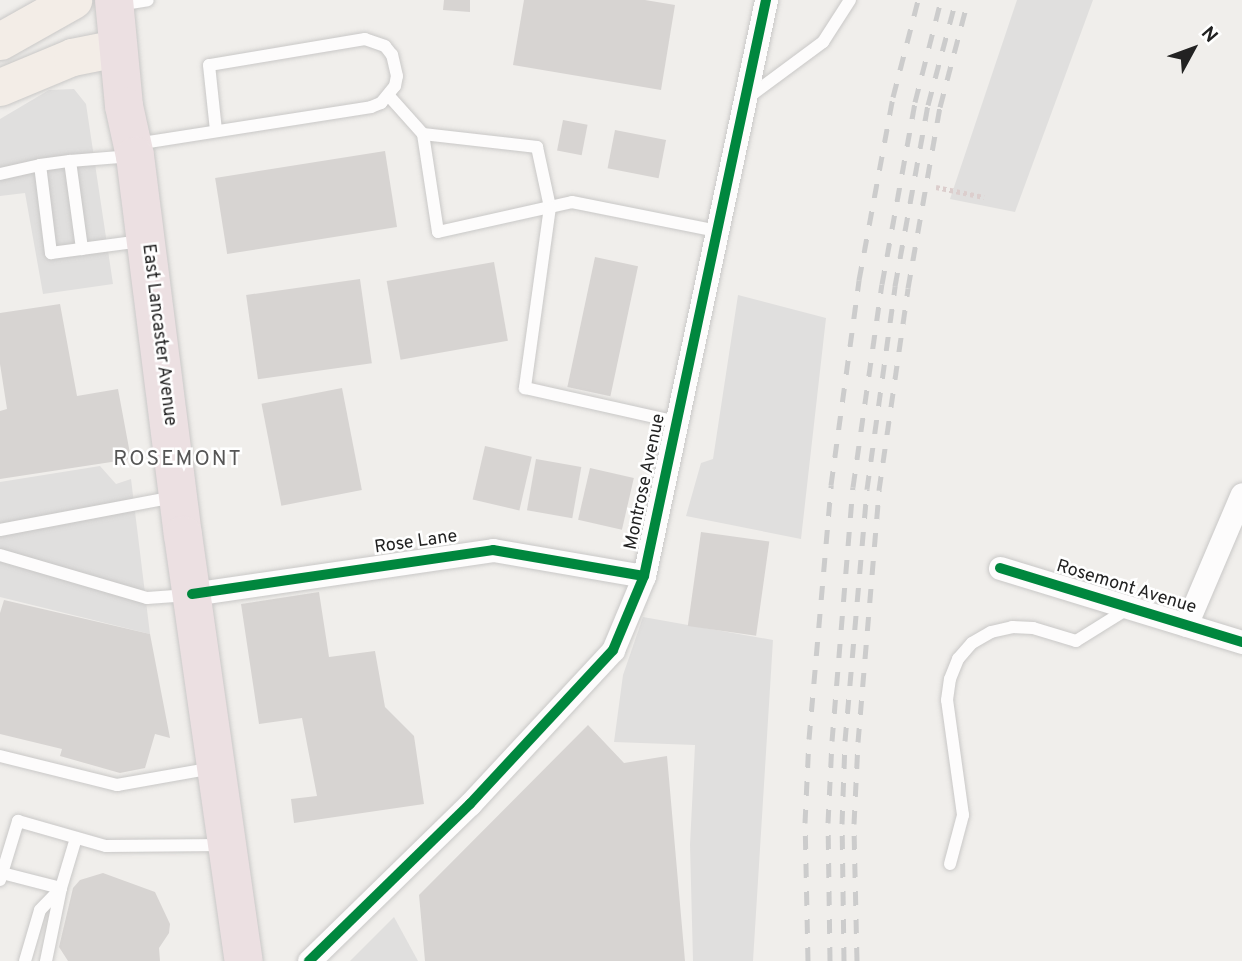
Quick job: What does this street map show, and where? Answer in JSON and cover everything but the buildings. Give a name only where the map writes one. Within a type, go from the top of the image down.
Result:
[{"type":"highway","name":"East Lancaster Avenue","points":[[125,2],[117,48],[134,150],[192,594],[244,961]]},
{"type":"main road","points":[[0,41],[73,0]]},
{"type":"main road","points":[[0,87],[72,57],[117,48]]},
{"type":"street","name":"Montrose Avenue","points":[[309,961],[470,804],[612,650],[644,576],[765,7]]},
{"type":"street","points":[[1186,625],[1242,494]]},
{"type":"street","name":"Rose Lane","points":[[192,594],[493,550],[644,576]]},
{"type":"street","name":"Rosemont Avenue","points":[[1000,568],[1242,642]]},
{"type":"lane","points":[[746,100],[823,42],[850,0]]},
{"type":"lane","points":[[0,174],[134,150],[216,131],[370,107],[389,96],[397,76],[392,55],[385,46],[365,38],[209,65],[216,131]]},
{"type":"lane","points":[[389,96],[424,134],[438,232],[572,202],[718,231]]},
{"type":"lane","points":[[424,134],[537,147],[550,207],[525,388],[677,422]]},
{"type":"lane","points":[[70,161],[82,249]]},
{"type":"lane","points":[[40,166],[51,253],[146,240]]},
{"type":"lane","points":[[0,530],[179,496]]},
{"type":"lane","points":[[0,555],[147,598],[192,594]]},
{"type":"lane","points":[[950,864],[963,815],[947,700],[950,679],[958,659],[972,643],[991,632],[1012,626],[1033,628],[1076,641],[1129,607]]},
{"type":"lane","points":[[0,756],[117,785],[217,767]]},
{"type":"lane","points":[[61,888],[1,876],[18,821],[106,846],[228,845]]},
{"type":"lane","points":[[46,961],[61,888],[76,838]]},
{"type":"lane","points":[[25,961],[40,911],[61,888]]},
{"type":"path","points":[[936,187],[984,197]]},
{"type":"shaded area","points":[[1017,0],[1093,0],[1015,212],[950,199]]},
{"type":"shaded area","points":[[74,89],[86,104],[113,284],[43,294],[25,193],[0,196],[0,119],[49,90]]},
{"type":"shaded area","points":[[738,295],[826,318],[801,539],[686,516],[701,463],[713,459]]},
{"type":"shaded area","points":[[100,466],[116,484],[131,479],[150,634],[0,597],[0,482]]},
{"type":"shaded area","points":[[643,617],[773,640],[753,961],[693,961],[690,845],[695,745],[614,742],[623,675]]},
{"type":"shaded area","points":[[394,917],[418,961],[350,961]]},
{"type":"railway","points":[[808,961],[805,823],[809,739],[831,485],[859,280],[893,97],[918,0]]},
{"type":"railway","points":[[830,961],[828,823],[853,487],[882,284],[915,102],[941,0]]},
{"type":"railway","points":[[844,961],[842,824],[845,741],[867,489],[895,286],[928,105],[956,0]]},
{"type":"railway","points":[[857,961],[854,824],[858,742],[879,490],[908,288],[940,107],[968,0]]},
{"type":"cycle path","points":[[309,961],[470,804],[613,650],[644,576],[766,0]]},
{"type":"cycle path","points":[[192,594],[493,550],[644,576]]},
{"type":"cycle path","points":[[1000,568],[1242,642]]},
{"type":"district","name":"ROSEMONT","points":[[178,460]]}]
